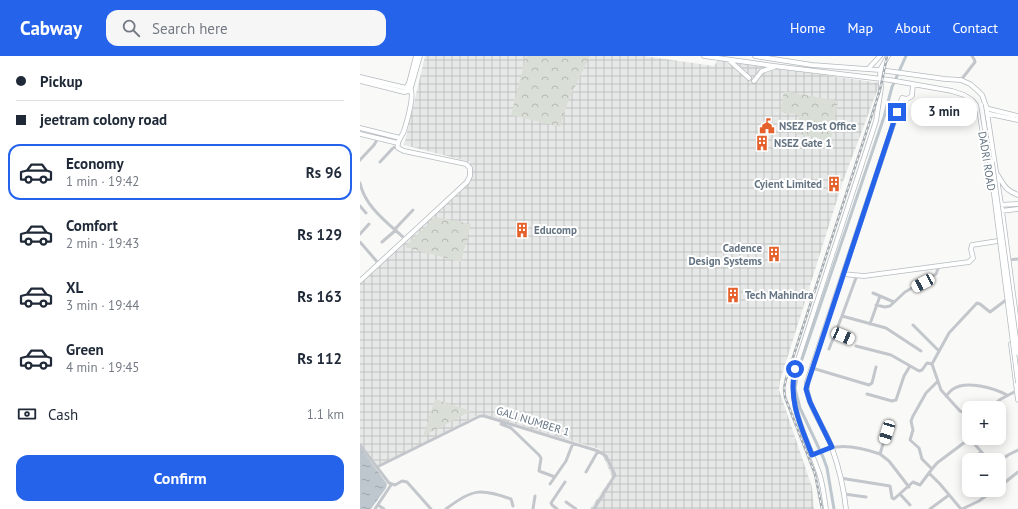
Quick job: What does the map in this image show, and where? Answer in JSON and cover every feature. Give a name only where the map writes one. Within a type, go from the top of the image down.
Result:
[{"type":"street","points":[[380,162],[397,145],[404,131],[411,98],[410,88],[416,56]]},
{"type":"street","points":[[360,81],[408,92],[420,56]]},
{"type":"street","points":[[704,56],[890,80],[952,91],[976,100],[981,108],[995,180],[1018,353]]},
{"type":"street","name":"DADRI ROAD","points":[[755,56],[812,65],[890,71],[910,75],[961,80],[974,86],[982,95],[987,110],[1018,331]]},
{"type":"street","points":[[868,69],[880,56]]},
{"type":"street","points":[[826,509],[821,479],[814,455],[796,413],[792,393],[792,381],[876,121],[881,88],[880,70],[888,56]]},
{"type":"street","points":[[961,80],[974,62],[972,56]]},
{"type":"street","points":[[728,60],[740,69],[748,78]]},
{"type":"street","points":[[754,81],[762,71],[774,66]]},
{"type":"street","points":[[360,77],[403,88],[410,88]]},
{"type":"street","points":[[846,509],[840,478],[830,448],[806,389],[902,98],[907,99],[912,96],[913,84]]},
{"type":"street","points":[[982,95],[981,108],[989,155],[1018,383]]},
{"type":"street","points":[[981,108],[1018,120]]},
{"type":"street","name":"DADRI ROAD","points":[[981,108],[1017,395]]},
{"type":"street","points":[[987,110],[1018,116]]},
{"type":"street","points":[[360,128],[400,138]]},
{"type":"street","points":[[360,134],[378,138],[397,145],[404,151],[466,164],[471,170],[467,182],[360,281]]},
{"type":"street","points":[[360,160],[374,145],[378,138]]},
{"type":"street","points":[[996,172],[1006,189],[1010,192],[1018,194]]},
{"type":"street","points":[[360,183],[361,189],[368,203],[405,239]]},
{"type":"street","points":[[994,206],[1018,204]]},
{"type":"street","points":[[360,206],[366,213]]},
{"type":"street","points":[[995,213],[1018,209]]},
{"type":"street","points":[[382,242],[396,230],[413,210]]},
{"type":"street","points":[[360,234],[369,224]]},
{"type":"street","points":[[843,274],[864,276],[969,262],[973,258],[971,250],[972,246],[998,241]]},
{"type":"street","points":[[360,242],[379,264]]},
{"type":"street","points":[[1001,261],[1018,259]]},
{"type":"street","points":[[876,305],[888,307],[905,292],[936,274],[938,266]]},
{"type":"street","points":[[829,349],[857,275]]},
{"type":"street","points":[[873,293],[894,302]]},
{"type":"street","points":[[870,324],[880,296]]},
{"type":"street","points":[[962,411],[941,390],[932,364],[949,333],[976,303],[980,304],[990,312],[1006,300]]},
{"type":"street","points":[[842,316],[892,330],[920,351]]},
{"type":"street","points":[[913,325],[939,351]]},
{"type":"street","points":[[835,333],[850,339]]},
{"type":"street","points":[[856,346],[886,353],[920,370],[926,364],[932,364]]},
{"type":"street","points":[[867,394],[892,401],[896,400],[904,376],[910,366]]},
{"type":"street","points":[[812,368],[869,385],[872,383],[876,367]]},
{"type":"street","points":[[932,469],[924,463],[919,448],[910,440],[914,430],[911,421],[926,393],[938,381]]},
{"type":"street","points":[[946,396],[954,388],[962,386],[988,388],[1007,395],[1017,395]]},
{"type":"street","points":[[999,401],[1007,395]]},
{"type":"street","name":"GALI NUMBER 1","points":[[377,467],[481,415],[598,450]]},
{"type":"street","points":[[880,454],[890,421]]},
{"type":"street","points":[[501,424],[511,428],[539,455],[541,460],[539,471],[555,477]]},
{"type":"street","points":[[550,484],[566,461],[573,443]]},
{"type":"street","points":[[360,444],[391,484]]},
{"type":"street","points":[[840,478],[890,486],[892,499],[909,487],[913,482],[920,485],[938,463],[962,444]]},
{"type":"street","points":[[975,445],[981,452]]},
{"type":"street","points":[[814,455],[830,448],[853,448],[880,454],[889,461],[909,487]]},
{"type":"street","points":[[586,472],[598,450],[606,456],[615,475],[594,509]]},
{"type":"street","points":[[1006,457],[1018,450]]},
{"type":"street","points":[[1006,481],[1018,472]]},
{"type":"street","points":[[929,473],[961,509],[984,497]]},
{"type":"street","points":[[391,484],[394,485],[404,481],[407,482],[431,509]]},
{"type":"street","points":[[557,509],[551,503],[565,482]]},
{"type":"street","points":[[375,509],[391,484]]},
{"type":"street","points":[[446,509],[467,495],[487,492],[511,499],[513,506]]},
{"type":"street","points":[[844,494],[866,496]]},
{"type":"street","points":[[900,494],[910,506]]},
{"type":"street","points":[[930,509],[949,495]]},
{"type":"street","points":[[533,509],[535,496]]},
{"type":"street","points":[[566,502],[576,509]]},
{"type":"street","points":[[378,505],[384,509]]},
{"type":"shaded area","points":[[425,56],[644,56],[714,66],[718,60],[721,59],[880,83],[842,184],[780,381],[779,390],[812,487],[814,509],[590,509],[612,477],[600,449],[480,414],[378,466],[360,444],[360,283],[469,176],[470,162],[404,145]]},
{"type":"green space","points":[[526,56],[590,56],[569,99],[560,127],[511,115]]},
{"type":"green space","points":[[784,91],[838,101],[831,140],[796,134],[799,115],[780,112]]},
{"type":"green space","points":[[435,217],[471,224],[461,262],[405,247]]},
{"type":"green space","points":[[435,399],[471,411],[423,436]]},
{"type":"water","points":[[360,447],[387,484],[386,488],[371,509],[360,509]]},
{"type":"waterway","points":[[834,509],[827,468],[800,408],[795,389],[798,371],[884,117],[892,87],[906,56]]},
{"type":"railway","points":[[822,509],[815,474],[785,397],[784,388],[880,90],[887,56]]},
{"type":"place","name":"NSEZ Post Office","points":[[767,126]]},
{"type":"place","name":"NSEZ Gate 1","points":[[762,143]]},
{"type":"place","name":"Cyient Limited","points":[[834,184]]},
{"type":"place","name":"Educomp","points":[[522,230]]},
{"type":"place","name":"Cadence Design Systems","points":[[774,254]]},
{"type":"place","name":"Tech Mahindra","points":[[733,295]]},
{"type":"route","points":[[795,369],[792,381],[792,393],[796,413],[812,455],[832,447],[810,402],[806,389],[897,112]]}]
